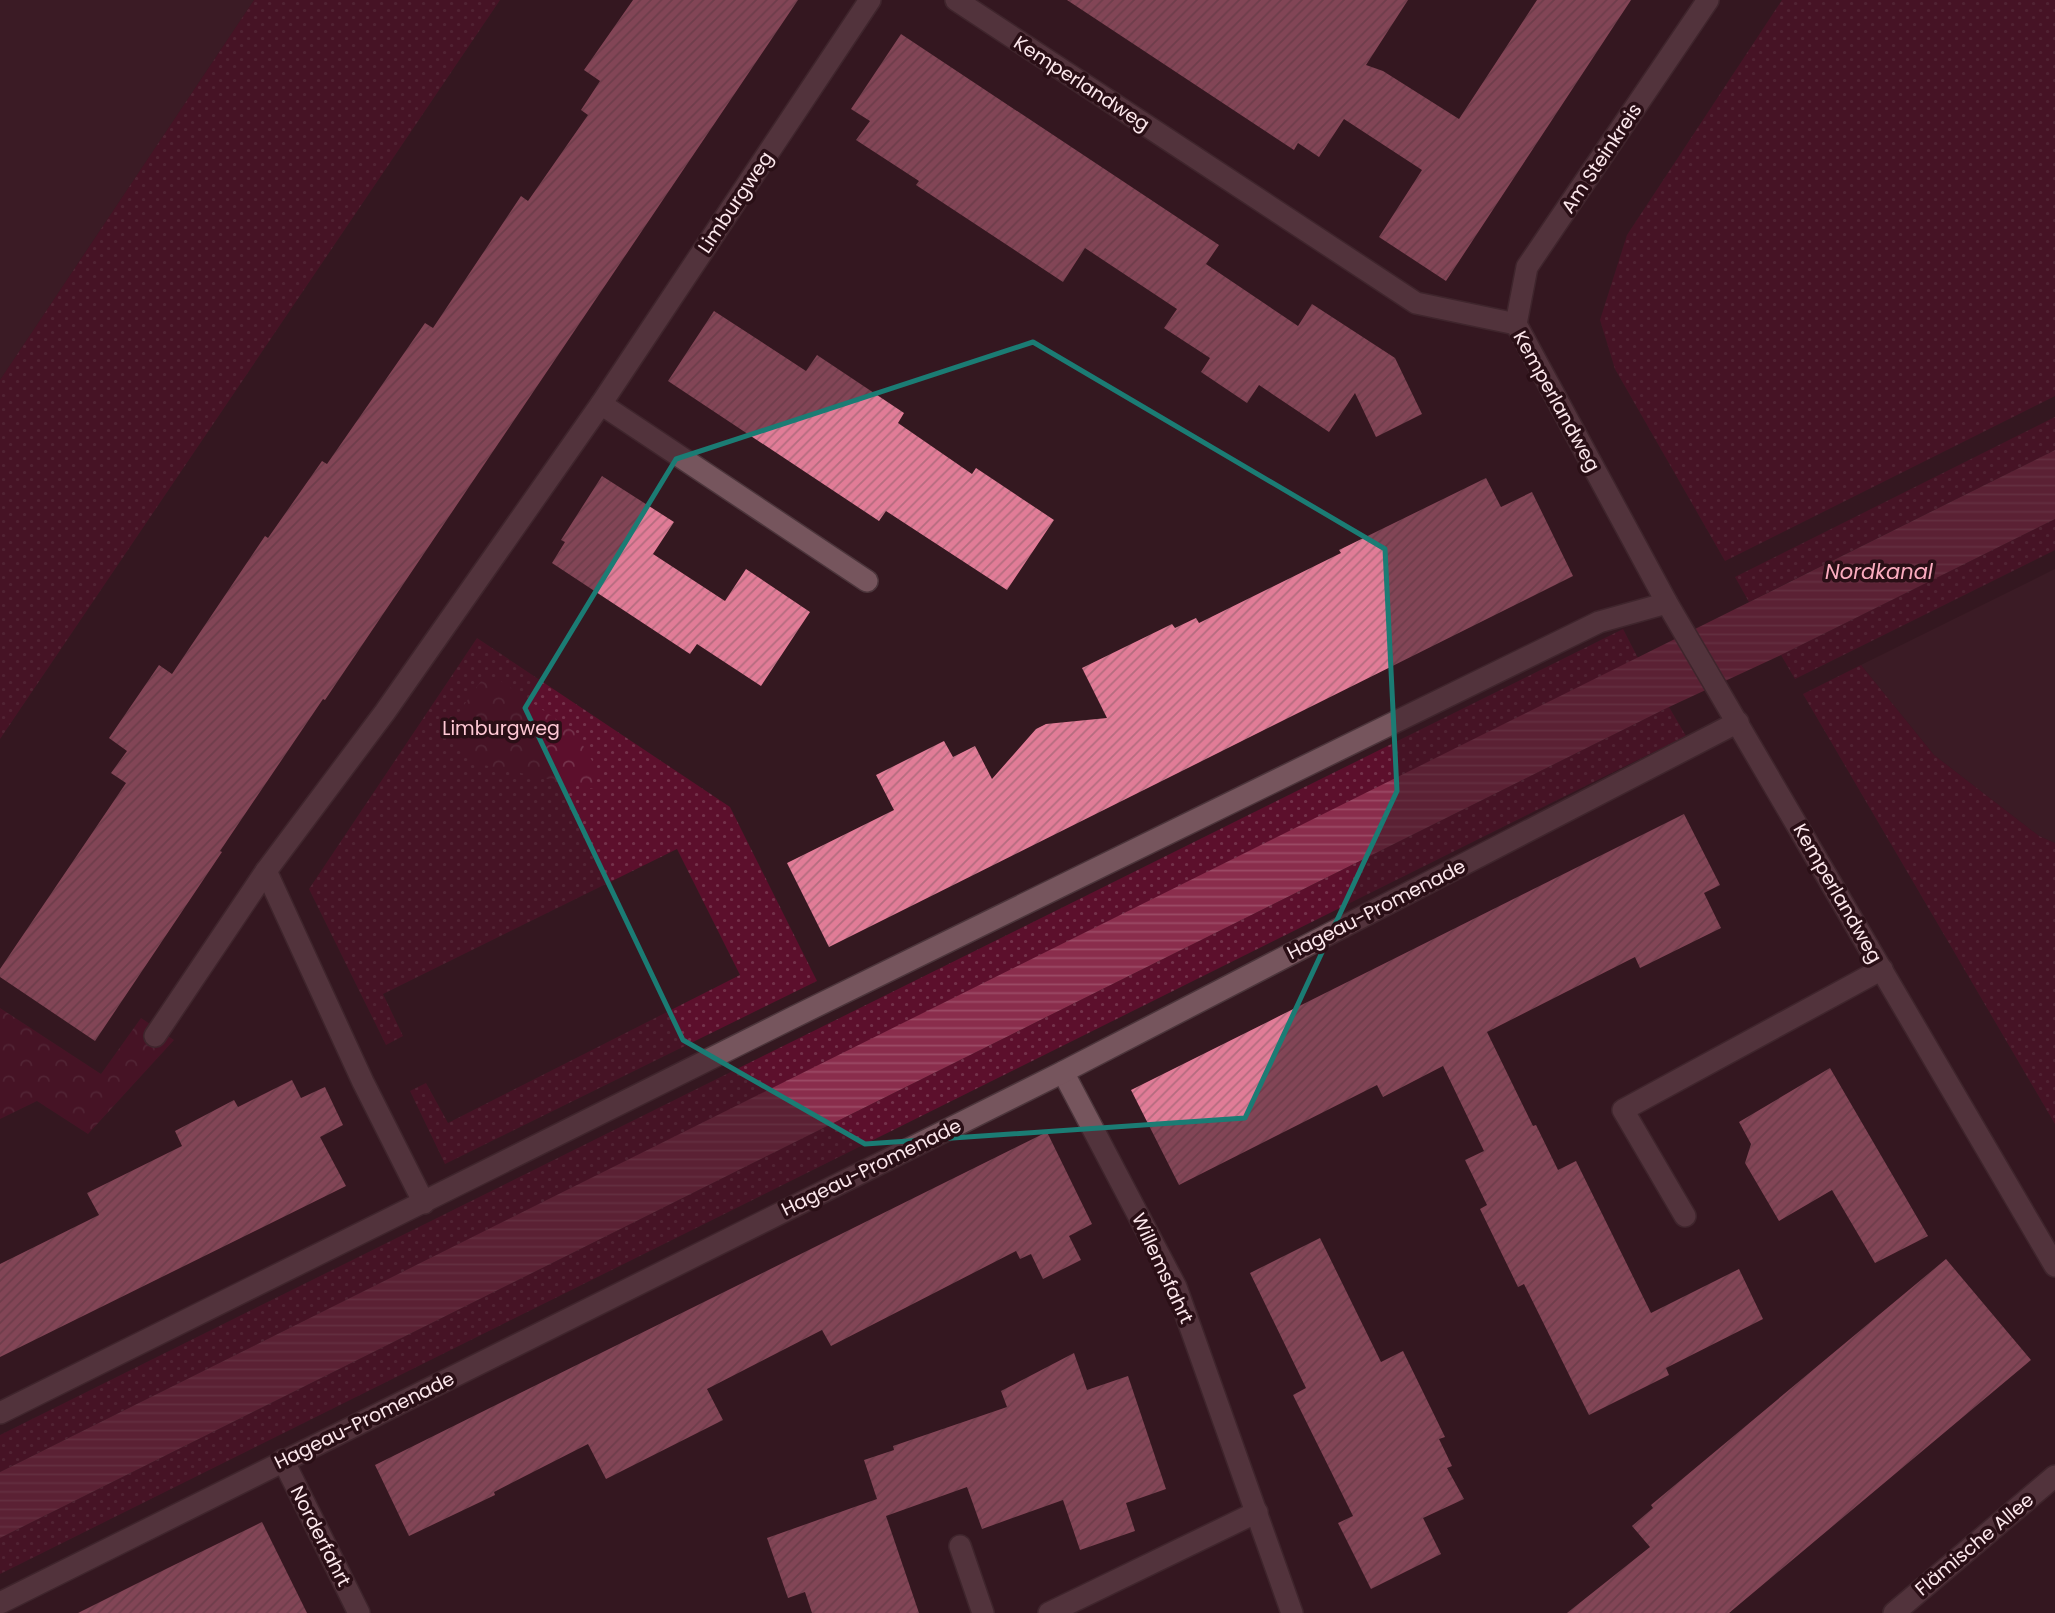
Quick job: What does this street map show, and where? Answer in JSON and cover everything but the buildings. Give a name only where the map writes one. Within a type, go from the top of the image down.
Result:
[{"type":"street","name":"Limburgweg","points":[[155,1036],[266,871],[385,712],[601,404],[870,0]]},
{"type":"street","name":"Kemperlandweg","points":[[956,0],[1416,303],[1516,324],[1720,695],[2055,1266]]},
{"type":"street","name":"Am Steinkreis","points":[[1516,324],[1527,267],[1708,0]]},
{"type":"street","points":[[601,404],[867,581]]},
{"type":"street","points":[[0,1413],[794,1017],[1599,622],[1672,611]]},
{"type":"street","name":"Hageau-Promenade","points":[[0,1603],[1063,1072],[1738,722]]},
{"type":"street","points":[[266,871],[363,1082],[424,1203]]},
{"type":"street","name":"Kemperlandweg","points":[[1685,1216],[1623,1110],[1882,969]]},
{"type":"street","name":"Willemsfahrt","points":[[1063,1072],[1176,1287],[1292,1613]]},
{"type":"street","name":"Norderfahrt","points":[[283,1460],[359,1613]]},
{"type":"street","name":"Flämische Allee","points":[[1894,1613],[2055,1476]]},
{"type":"street","points":[[1049,1613],[1257,1512]]},
{"type":"street","points":[[960,1546],[983,1613]]},
{"type":"highlighted area","points":[[1033,342],[1385,549],[1397,791],[1245,1118],[865,1144],[683,1040],[525,708],[676,459]]},
{"type":"shaded area","points":[[0,0],[254,0],[0,380]]},
{"type":"shaded area","points":[[2055,569],[2055,843],[2039,836],[1934,755],[1861,665]]},
{"type":"green space","points":[[254,0],[500,0],[0,739],[0,380]]},
{"type":"green space","points":[[1782,0],[2055,0],[2055,396],[1725,561],[1615,369],[1600,320],[1627,235]]},
{"type":"green space","points":[[2055,417],[2055,450],[1749,602],[1735,577]]},
{"type":"green space","points":[[2055,519],[2055,550],[1795,679],[1781,655]]},
{"type":"green space","points":[[1623,629],[1638,658],[0,1472],[0,1435]]},
{"type":"green space","points":[[477,638],[730,807],[817,981],[445,1164],[410,1091],[426,1083],[448,1123],[740,975],[677,849],[383,994],[403,1036],[386,1045],[309,889]]},
{"type":"green space","points":[[1861,665],[1934,755],[2039,836],[2055,843],[2055,1124],[1803,694]]},
{"type":"green space","name":"Limburgweg","points":[[498,679],[575,732],[594,764],[594,789],[484,765],[443,735],[481,681]]},
{"type":"green space","points":[[1669,707],[1686,736],[0,1574],[0,1538]]},
{"type":"green space","points":[[0,1008],[101,1074],[141,1018],[174,1040],[88,1134],[37,1101],[0,1119]]},
{"type":"water","name":"Nordkanal","points":[[2055,450],[2055,519],[1781,655],[1669,707],[0,1538],[0,1472]]}]
